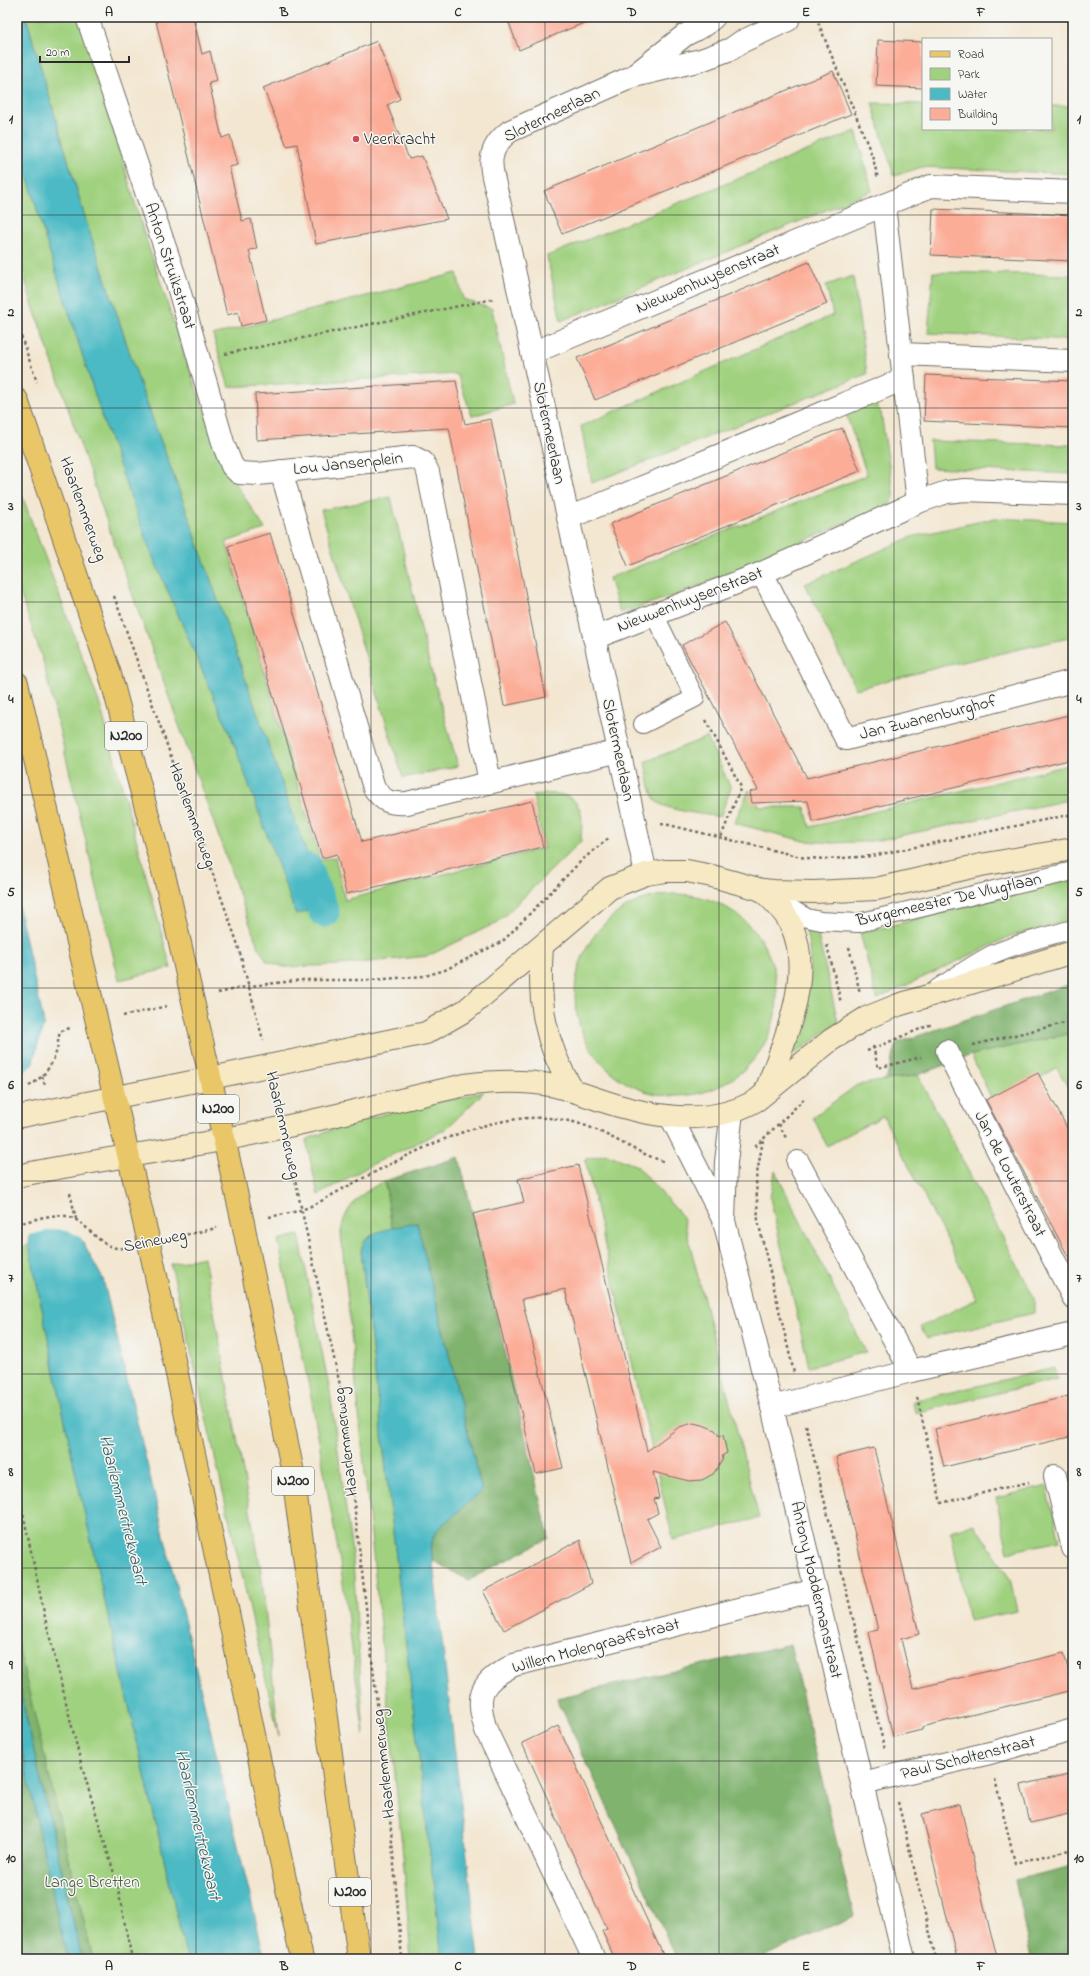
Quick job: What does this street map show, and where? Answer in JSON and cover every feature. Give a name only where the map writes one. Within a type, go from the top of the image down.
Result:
[{"type":"main road","name":"Haarlemmerweg","points":[[17,400],[110,674],[168,890],[243,1223],[293,1476],[359,1959]]},
{"type":"main road","points":[[17,684],[149,1243],[302,1959]]},
{"type":"main road","name":"Burgemeester De Vlugtlaan","points":[[211,1078],[426,1033],[466,1010],[610,888],[646,874],[666,871],[687,871],[712,876],[762,890],[814,892],[836,891],[892,886],[981,864],[1073,849]]},
{"type":"main road","points":[[762,890],[783,912],[791,924],[799,947],[800,962],[794,1004],[764,1094]]},
{"type":"main road","points":[[542,947],[541,992],[545,1028],[556,1060],[573,1091]]},
{"type":"main road","points":[[17,1176],[64,1166],[224,1140],[283,1128],[452,1088],[487,1082],[539,1083],[573,1091],[619,1106],[671,1117],[695,1117],[732,1112],[744,1108],[764,1094],[847,1028],[866,1018],[898,1005],[1073,952]]},
{"type":"main road","points":[[17,1117],[211,1078]]},
{"type":"street","name":"Anton Struikstraat","points":[[87,17],[177,283],[224,446],[232,466],[239,473],[258,474],[281,471]]},
{"type":"street","name":"Slotermeerlaan","points":[[634,76],[685,35],[705,25],[714,17]]},
{"type":"street","name":"Slotermeerlaan","points":[[753,17],[769,22],[793,19]]},
{"type":"street","points":[[741,42],[751,26],[753,17]]},
{"type":"street","name":"Slotermeerlaan","points":[[646,874],[492,167],[492,152],[498,140],[510,131],[634,76],[701,60],[731,49],[741,42],[793,19]]},
{"type":"street","name":"Nieuwenhuysenstraat","points":[[532,353],[884,204],[931,186],[1073,192]]},
{"type":"street","points":[[884,204],[918,502]]},
{"type":"street","points":[[901,354],[1073,362]]},
{"type":"street","points":[[568,518],[904,379]]},
{"type":"street","name":"Lou Jansenplein","points":[[490,782],[428,472],[424,462],[413,457],[281,471],[374,788],[382,799],[395,804],[407,803],[619,751]]},
{"type":"street","name":"Nieuwenhuysenstraat","points":[[594,638],[762,573],[918,502],[947,492],[965,490],[1073,494]]},
{"type":"street","name":"Jan Zwanenburghof","points":[[762,573],[846,739],[1073,681]]},
{"type":"street","name":"Jan de Louterstraat","points":[[947,1051],[1073,1297]]},
{"type":"street","name":"Antony Moddermanstraat","points":[[724,1221],[726,1162],[732,1112]]},
{"type":"street","name":"Antony Moddermanstraat","points":[[671,1117],[724,1221],[772,1407],[904,1959]]},
{"type":"street","points":[[798,1162],[911,1371]]},
{"type":"street","points":[[772,1407],[911,1371],[1073,1334]]},
{"type":"street","points":[[1055,1476],[1073,1548]]},
{"type":"street","name":"Willem Molengraaffstraat","points":[[594,1959],[486,1730],[481,1713],[480,1697],[486,1683],[498,1673],[514,1665],[816,1590]]},
{"type":"street","name":"Paul Scholtenstraat","points":[[862,1783],[990,1753],[1073,1730]]},
{"type":"lane","points":[[643,724],[695,698],[654,614]]},
{"type":"lane","name":"Burgemeester De Vlugtlaan","points":[[762,890],[798,913],[821,921],[844,923],[874,920],[1073,871]]},
{"type":"lane","points":[[928,996],[972,966],[993,955],[1025,942],[1073,930]]},
{"type":"path","points":[[816,17],[873,158],[884,204]]},
{"type":"path","points":[[199,360],[520,294]]},
{"type":"path","points":[[17,325],[39,387]]},
{"type":"path","name":"Haarlemmerweg","points":[[112,592],[237,942],[250,986],[269,1066]]},
{"type":"path","points":[[695,698],[741,787],[721,837]]},
{"type":"path","points":[[24,1088],[42,1076],[54,1059],[59,1034],[62,1031],[250,986],[303,980],[370,980],[425,976],[445,970],[502,941],[582,860],[609,838],[635,828],[653,824],[669,825],[805,858],[828,859],[872,856],[1073,814]]},
{"type":"path","points":[[805,858],[814,892]]},
{"type":"path","points":[[828,859],[836,891]]},
{"type":"path","points":[[821,921],[847,1028]]},
{"type":"path","points":[[844,923],[874,1048]]},
{"type":"path","points":[[726,1162],[742,1156],[763,1140],[807,1095]]},
{"type":"path","points":[[302,1210],[408,1155],[438,1142],[490,1125],[525,1119],[547,1118],[569,1121],[609,1134],[661,1160],[695,1166]]},
{"type":"path","name":"Haarlemmerweg","points":[[283,1128],[341,1390],[389,1807],[402,1959]]},
{"type":"path","points":[[763,1140],[756,1179],[758,1222],[936,1959]]},
{"type":"path","name":"Seineweg","points":[[17,1224],[59,1215],[68,1216],[76,1220],[112,1248],[122,1248],[302,1210]]},
{"type":"path","points":[[911,1371],[941,1503],[1055,1476]]},
{"type":"path","points":[[17,1485],[46,1622],[82,1768],[116,1880],[132,1959]]},
{"type":"path","points":[[990,1753],[1015,1863],[1073,1850]]},
{"type":"green space","points":[[26,17],[80,17],[143,230],[192,377],[225,467],[265,529],[226,542],[320,860],[335,857],[345,900],[544,848],[533,795],[555,794],[568,797],[574,800],[581,813],[581,841],[498,922],[428,956],[340,965],[284,967],[267,961],[258,947],[113,540],[30,297],[17,250],[17,140],[45,237],[103,420],[150,550],[233,741],[256,802],[318,908],[324,906],[188,515],[142,390],[86,221]]},
{"type":"green space","points":[[872,103],[922,104],[922,130],[1052,130],[1052,106],[1073,106],[1073,174],[922,167],[894,176]]},
{"type":"green space","points":[[856,131],[872,191],[561,321],[547,256]]},
{"type":"green space","points":[[933,272],[1073,275],[1073,340],[928,333]]},
{"type":"green space","points":[[457,273],[463,299],[492,309],[513,404],[472,416],[457,374],[229,387],[213,335]]},
{"type":"green space","points":[[853,276],[867,374],[592,483],[581,426],[833,315],[826,285]]},
{"type":"green space","points":[[867,403],[876,405],[881,413],[894,498],[890,504],[679,594],[620,613],[609,578],[867,475],[845,411]]},
{"type":"green space","points":[[930,441],[1073,445],[1073,474],[932,468]]},
{"type":"green space","points":[[17,482],[100,705],[171,968],[119,980],[43,661],[17,584]]},
{"type":"green space","points":[[391,497],[427,655],[458,766],[403,778],[321,510]]},
{"type":"green space","points":[[995,518],[1073,522],[1073,637],[940,667],[856,689],[805,584],[911,537]]},
{"type":"green space","points":[[707,737],[731,788],[720,817],[677,810],[656,801],[650,788],[645,762]]},
{"type":"green space","points":[[1073,764],[1073,799],[880,840],[832,843],[804,841],[734,823],[749,790],[760,807],[805,807],[810,827]]},
{"type":"green space","points":[[1073,878],[1073,920],[1011,936],[877,999],[860,932],[874,930]]},
{"type":"green space","points":[[676,894],[705,898],[724,906],[740,917],[754,931],[765,947],[773,966],[777,995],[773,1024],[765,1043],[754,1059],[740,1073],[724,1084],[705,1092],[676,1096],[647,1092],[628,1084],[612,1073],[598,1059],[587,1043],[579,1024],[575,995],[579,966],[587,947],[598,931],[612,917],[628,906],[647,898]]},
{"type":"green space","points":[[808,928],[817,931],[838,1022],[796,1053],[791,1051],[807,992],[809,977],[809,946],[806,931]]},
{"type":"green space","points":[[1073,983],[1073,1033],[971,1055],[918,1075],[886,1080],[897,1043]]},
{"type":"green space","points":[[1073,1033],[1073,1096],[1057,1068],[994,1104],[971,1055]]},
{"type":"green space","points":[[918,1075],[1034,1297],[1034,1313],[927,1338],[920,1327],[977,1299],[883,1116],[827,1146],[813,1117],[857,1085]]},
{"type":"green space","points":[[484,1092],[446,1129],[371,1165],[318,1195],[306,1140],[327,1131],[371,1118]]},
{"type":"green space","points":[[607,1154],[637,1166],[683,1217],[759,1518],[673,1540],[585,1159]]},
{"type":"green space","points":[[459,1157],[549,1538],[468,1580],[432,1560],[432,1543],[438,1528],[482,1491],[417,1223],[392,1228],[385,1181]]},
{"type":"green space","points":[[775,1171],[866,1352],[809,1367],[770,1198]]},
{"type":"green space","points":[[385,1181],[392,1228],[369,1237],[363,1245],[361,1251],[442,1959],[411,1959],[403,1856],[341,1233],[343,1223],[350,1208],[362,1195]]},
{"type":"green space","points":[[299,1235],[330,1392],[353,1561],[364,1735],[340,1562],[311,1396],[278,1240]]},
{"type":"green space","name":"Lange Bretten","points":[[29,1245],[77,1480],[187,1959],[17,1959],[17,1249]]},
{"type":"green space","points":[[204,1257],[261,1571],[279,1737],[171,1264]]},
{"type":"green space","points":[[1054,1368],[1057,1379],[915,1413],[913,1401]]},
{"type":"green space","points":[[1047,1486],[1060,1541],[1008,1552],[996,1498]]},
{"type":"green space","points":[[974,1524],[1010,1578],[1017,1611],[969,1621],[951,1531]]},
{"type":"green space","points":[[17,1641],[93,1959],[82,1959],[17,1678]]},
{"type":"green space","points":[[790,1644],[854,1916],[758,1959],[677,1959],[557,1698]]},
{"type":"green space","points":[[17,1727],[61,1932],[68,1959],[17,1959]]},
{"type":"green space","points":[[1073,1866],[1073,1959],[1031,1959],[1015,1880]]},
{"type":"water","points":[[17,17],[26,17],[86,221],[142,390],[188,515],[325,906],[296,915],[233,741],[150,550],[103,420],[45,237],[17,140]]},
{"type":"water","name":"Haarlemmertrekvaart","points":[[17,899],[44,1023],[33,1062],[68,1216],[103,1279],[265,1959],[187,1959],[77,1480],[29,1245],[30,1235],[17,1171]]},
{"type":"water","points":[[417,1223],[482,1491],[439,1528],[434,1535],[431,1546],[479,1959],[442,1959],[361,1251],[364,1242],[374,1234],[388,1229]]},
{"type":"water","points":[[17,1678],[82,1959],[68,1959],[61,1932],[17,1727]]},
{"type":"pier","points":[[35,1063],[70,1215],[84,1240],[71,1232],[56,1229],[28,1235],[17,1181],[17,1075],[22,1074]]},
{"type":"building","points":[[155,17],[193,17],[202,54],[210,51],[217,81],[209,83],[222,138],[230,135],[238,165],[229,167],[242,221],[251,219],[257,249],[249,250],[266,320],[241,326],[238,312],[227,315]]},
{"type":"building","points":[[507,17],[598,17],[519,50]]},
{"type":"building","points":[[878,40],[922,42],[922,88],[876,86]]},
{"type":"building","points":[[377,41],[400,99],[387,105],[409,159],[422,156],[447,219],[316,244],[297,144],[287,146],[263,88]]},
{"type":"building","points":[[833,71],[851,114],[562,234],[544,191]]},
{"type":"building","points":[[933,209],[1073,215],[1073,261],[931,255]]},
{"type":"building","points":[[809,262],[827,304],[595,400],[577,358]]},
{"type":"building","points":[[926,375],[1073,381],[1073,428],[924,421]]},
{"type":"building","points":[[456,381],[465,424],[491,419],[546,697],[504,706],[449,428],[257,440],[255,394]]},
{"type":"building","points":[[842,428],[860,471],[628,566],[610,524]]},
{"type":"building","points":[[270,533],[362,842],[532,801],[543,847],[346,894],[337,854],[322,858],[228,546]]},
{"type":"building","points":[[725,622],[807,778],[1073,714],[1073,759],[813,822],[808,801],[751,803],[749,792],[758,790],[682,645]]},
{"type":"building","points":[[1038,1073],[1073,1139],[1073,1266],[986,1100]]},
{"type":"building","points":[[578,1165],[647,1451],[679,1427],[693,1423],[715,1430],[719,1436],[723,1435],[727,1453],[723,1455],[722,1461],[713,1474],[702,1480],[689,1481],[653,1472],[659,1498],[654,1499],[658,1513],[647,1519],[661,1547],[631,1563],[565,1289],[522,1299],[563,1468],[536,1474],[473,1214],[524,1202],[518,1179]]},
{"type":"building","points":[[1073,1395],[1073,1436],[944,1467],[935,1429]]},
{"type":"building","points":[[874,1448],[919,1634],[901,1639],[913,1689],[1064,1653],[1073,1690],[922,1727],[922,1730],[893,1737],[869,1632],[878,1630],[836,1457]]},
{"type":"building","points":[[580,1540],[591,1584],[504,1630],[483,1591]]},
{"type":"building","points":[[558,1726],[665,1959],[615,1959],[602,1931],[607,1929],[522,1743]]},
{"type":"building","points":[[1073,1773],[1073,1813],[1030,1823],[1021,1785]]},
{"type":"building","points":[[960,1804],[998,1959],[957,1959],[922,1814]]},
{"type":"waterway","points":[[307,868],[324,912]]},
{"type":"place","name":"Veerkracht","points":[[356,139]]}]
